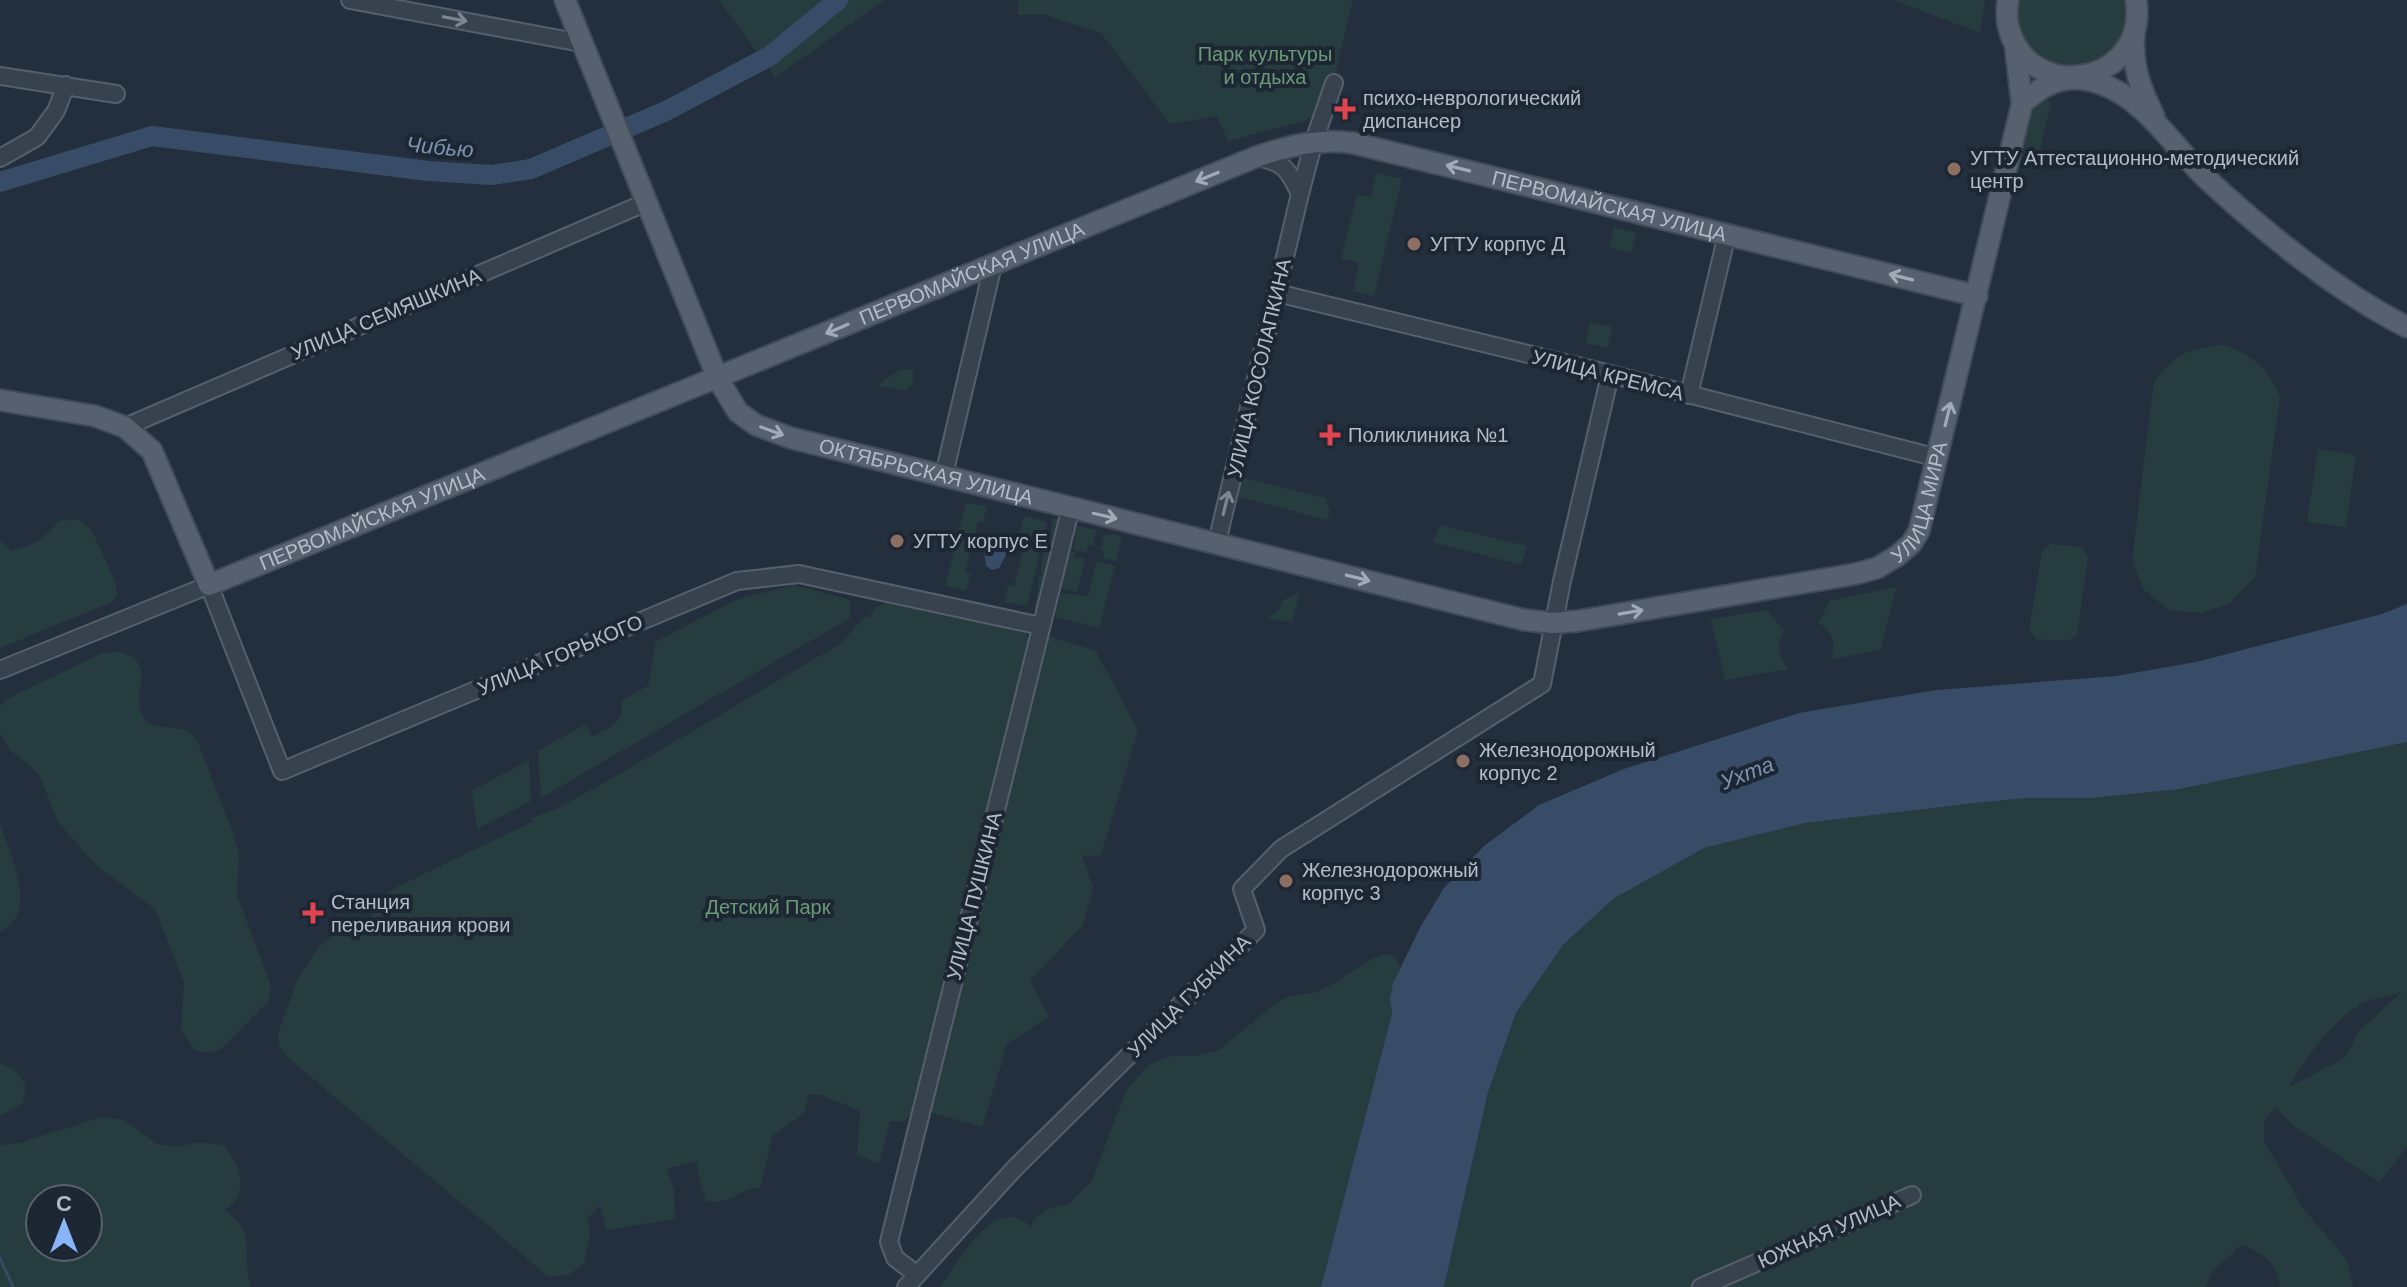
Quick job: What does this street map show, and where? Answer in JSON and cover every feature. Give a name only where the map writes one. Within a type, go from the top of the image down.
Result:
[{"type":"main road","name":"ОКТЯБРЬСКАЯ УЛИЦА","points":[[565,0],[718,379],[738,412],[756,425],[791,438],[1525,620],[1553,623]]},
{"type":"main road","name":"УЛИЦА МИРА","points":[[1553,623],[1855,574],[1877,568],[1911,544],[1919,531],[1938,458],[2022,104],[2015,44],[2007,23],[2008,0]]},
{"type":"main road","points":[[2136,0],[2138,12],[2134,57],[2138,80],[2160,127]]},
{"type":"main road","points":[[2022,104],[2045,86],[2071,77],[2091,75],[2110,66],[2125,51],[2135,33]]},
{"type":"main road","points":[[2015,44],[2029,61],[2049,73],[2097,83],[2121,94],[2142,109],[2192,164],[2257,221],[2346,291],[2407,327]]},
{"type":"main road","name":"ПЕРВОМАЙСКАЯ УЛИЦА","points":[[209,585],[1256,157],[1314,141],[1353,143],[1977,296]]},
{"type":"main road","points":[[0,400],[95,416],[125,427],[152,451],[209,585]]},
{"type":"street","points":[[350,0],[581,43]]},
{"type":"street","points":[[0,76],[116,94]]},
{"type":"street","name":"УЛИЦА КОСОЛАПКИНА","points":[[1217,542],[1300,194],[1334,83]]},
{"type":"street","points":[[0,158],[37,137],[56,111],[66,85]]},
{"type":"street","points":[[1256,157],[1275,161],[1289,171],[1300,194]]},
{"type":"street","name":"УЛИЦА СЕМЯШКИНА","points":[[125,427],[647,202]]},
{"type":"street","points":[[1689,395],[1727,234]]},
{"type":"street","points":[[944,475],[993,265]]},
{"type":"street","name":"УЛИЦА КРЕМСА","points":[[1277,293],[1938,458]]},
{"type":"street","points":[[1553,623],[1610,375]]},
{"type":"street","name":"УЛИЦА ПУШКИНА","points":[[911,1280],[895,1258],[889,1242],[1071,507]]},
{"type":"street","name":"УЛИЦА ГОРЬКОГО","points":[[209,585],[282,771],[737,581],[799,574],[1041,626]]},
{"type":"street","name":"ПЕРВОМАЙСКАЯ УЛИЦА","points":[[0,670],[209,585]]},
{"type":"street","name":"УЛИЦА ГУБКИНА","points":[[911,1280],[1015,1168],[1256,930],[1242,889],[1281,849],[1542,684],[1553,623]]},
{"type":"street","name":"ЮЖНАЯ УЛИЦА","points":[[1701,1287],[1912,1195]]},
{"type":"green space","points":[[719,0],[885,0],[775,77]]},
{"type":"green space","name":"Парк культуры и отдыха","points":[[1018,0],[1353,0],[1335,75],[1319,113],[1305,121],[1228,141],[1217,116],[1170,124],[1101,33],[1042,14],[1018,15]]},
{"type":"green space","points":[[1894,0],[1985,0],[1980,33]]},
{"type":"green space","points":[[2015,0],[2125,0],[2124,22],[2117,41],[2105,55],[2089,64],[2072,68],[2054,66],[2037,58],[2020,36],[2015,25]]},
{"type":"green space","points":[[2042,101],[2051,102],[2036,168],[2029,166],[2031,160],[2023,157],[2030,118]]},
{"type":"green space","points":[[1376,173],[1402,179],[1374,296],[1353,291],[1359,263],[1341,258],[1357,194],[1371,197]]},
{"type":"green space","points":[[1614,227],[1636,233],[1631,253],[1609,247]]},
{"type":"green space","points":[[1590,322],[1612,327],[1608,348],[1586,343]]},
{"type":"green space","points":[[2224,345],[2259,364],[2280,397],[2255,577],[2230,603],[2202,613],[2169,610],[2143,589],[2132,560],[2154,381],[2184,354]]},
{"type":"green space","points":[[904,369],[914,371],[912,386],[905,391],[878,386],[891,375]]},
{"type":"green space","points":[[2318,449],[2356,455],[2346,527],[2307,522]]},
{"type":"green space","points":[[1241,477],[1325,498],[1330,511],[1327,520],[1236,496]]},
{"type":"green space","points":[[966,502],[987,507],[983,522],[978,522],[965,572],[971,574],[966,591],[945,586]]},
{"type":"green space","points":[[1024,516],[1047,522],[1027,606],[1004,602],[1008,586],[1014,586],[1027,535],[1020,533]]},
{"type":"green space","points":[[1053,518],[1062,519],[1039,612],[1035,611],[1038,578]]},
{"type":"green space","points":[[78,519],[91,529],[116,583],[117,595],[112,602],[0,648],[0,540],[12,551],[38,540],[59,521]]},
{"type":"green space","points":[[1440,525],[1527,546],[1521,565],[1433,542]]},
{"type":"green space","points":[[1077,526],[1096,530],[1093,546],[1088,545],[1087,552],[1073,550]]},
{"type":"green space","points":[[1104,534],[1122,538],[1116,561],[1103,558],[1104,551],[1100,550]]},
{"type":"green space","points":[[2050,544],[2082,547],[2088,557],[2077,635],[2067,641],[2036,639],[2029,630],[2042,551]]},
{"type":"green space","points":[[1072,551],[1074,557],[1085,559],[1077,592],[1060,588],[1065,563]]},
{"type":"green space","points":[[1097,561],[1115,566],[1099,628],[1055,617],[1061,593],[1088,596]]},
{"type":"green space","points":[[794,585],[850,600],[850,618],[541,798],[538,751],[586,724],[592,737],[611,727],[621,716],[622,701],[649,685],[655,642],[738,599]]},
{"type":"green space","points":[[1896,587],[1881,649],[1830,660],[1832,639],[1828,630],[1819,623],[1829,601]]},
{"type":"green space","points":[[1300,591],[1292,622],[1267,618],[1279,611],[1282,601]]},
{"type":"green space","name":"Детский Парк","points":[[888,602],[1021,628],[1029,639],[911,1114],[905,1121],[890,1121],[879,1163],[857,1155],[860,1111],[819,1094],[809,1094],[804,1113],[772,1136],[761,1187],[722,1201],[706,1201],[697,1169],[699,1161],[667,1169],[674,1190],[675,1219],[606,1230],[600,1206],[588,1218],[590,1235],[584,1264],[568,1275],[548,1276],[286,1056],[279,1046],[278,1034],[297,980],[319,946],[335,934],[354,938],[395,888],[532,822],[532,818],[557,809],[630,768],[840,644],[864,617],[868,618],[876,607]]},
{"type":"green space","points":[[1767,610],[1784,631],[1779,651],[1789,669],[1725,680],[1711,619]]},
{"type":"green space","points":[[1045,635],[1096,651],[1138,730],[1101,855],[1082,856],[1093,887],[1083,925],[1030,981],[1049,1017],[1007,1044],[982,1127],[926,1111]]},
{"type":"green space","points":[[118,651],[131,656],[141,670],[139,705],[146,720],[156,726],[187,731],[197,740],[232,830],[239,854],[237,895],[271,986],[268,1001],[224,1047],[211,1053],[195,1050],[181,1030],[184,983],[155,909],[97,866],[58,822],[39,774],[10,750],[0,733],[0,706],[7,699],[100,654]]},
{"type":"green space","points":[[2407,742],[2407,1147],[2379,1182],[2295,1127],[2275,1107],[2264,1123],[2264,1141],[2303,1208],[2347,1260],[2353,1287],[2280,1287],[2272,1265],[2242,1244],[2212,1272],[2206,1287],[1444,1287],[1488,1092],[1516,1013],[1563,945],[1613,899],[1704,848],[1805,823],[2027,798],[2092,798],[2180,789]],"holes":[[[2402,992],[2359,1031],[2345,1058],[2289,1087],[2320,1042],[2348,1013],[2369,1001]]]},
{"type":"green space","points":[[529,760],[531,801],[477,829],[472,791]]},
{"type":"green space","points":[[0,823],[15,868],[20,903],[15,919],[0,932]]},
{"type":"green space","points":[[1386,954],[1395,957],[1400,967],[1392,989],[1392,1012],[1321,1287],[940,1287],[967,1248],[992,1224],[1005,1218],[1018,1218],[1031,1227],[1033,1220],[1047,1209],[1069,1204],[1091,1182],[1127,1089],[1149,1065],[1171,1056],[1196,1056],[1219,1050],[1276,1003],[1290,996],[1314,993],[1328,987],[1370,960]]},
{"type":"green space","points":[[0,1063],[13,1069],[26,1084],[23,1103],[0,1116]]},
{"type":"green space","points":[[102,1117],[124,1120],[157,1144],[179,1147],[197,1142],[224,1145],[236,1165],[240,1187],[235,1201],[224,1210],[235,1219],[245,1236],[251,1287],[0,1287],[0,1145],[19,1143]]},
{"type":"water","points":[[992,538],[1006,542],[1006,555],[999,568],[992,570],[986,566],[984,551]]},
{"type":"water","name":"Ухта","points":[[2407,604],[2407,742],[2180,789],[2092,798],[2027,798],[1805,823],[1704,848],[1613,899],[1563,945],[1516,1013],[1488,1092],[1444,1287],[1321,1287],[1392,1013],[1390,999],[1393,983],[1444,888],[1484,846],[1539,805],[1624,769],[1799,713],[1937,690],[2116,676],[2196,662],[2382,614]]},
{"type":"waterway","name":"Чибью","points":[[0,182],[152,136],[428,171],[492,175],[531,169],[666,111],[770,56],[838,0]]},
{"type":"waterway","points":[[0,1258],[13,1287]]},
{"type":"place","name":"психо-неврологический диспансер","points":[[1345,109]]},
{"type":"place","name":"УГТУ Аттестационно-методический центр","points":[[1954,169]]},
{"type":"place","name":"УГТУ корпус Д","points":[[1414,244]]},
{"type":"place","name":"Поликлиника №1","points":[[1330,435]]},
{"type":"place","name":"УГТУ корпус Е","points":[[897,541]]},
{"type":"place","name":"Железнодорожный корпус 2","points":[[1463,761]]},
{"type":"place","name":"Железнодорожный корпус 3","points":[[1286,881]]},
{"type":"place","name":"Станция переливания крови","points":[[313,913]]}]
